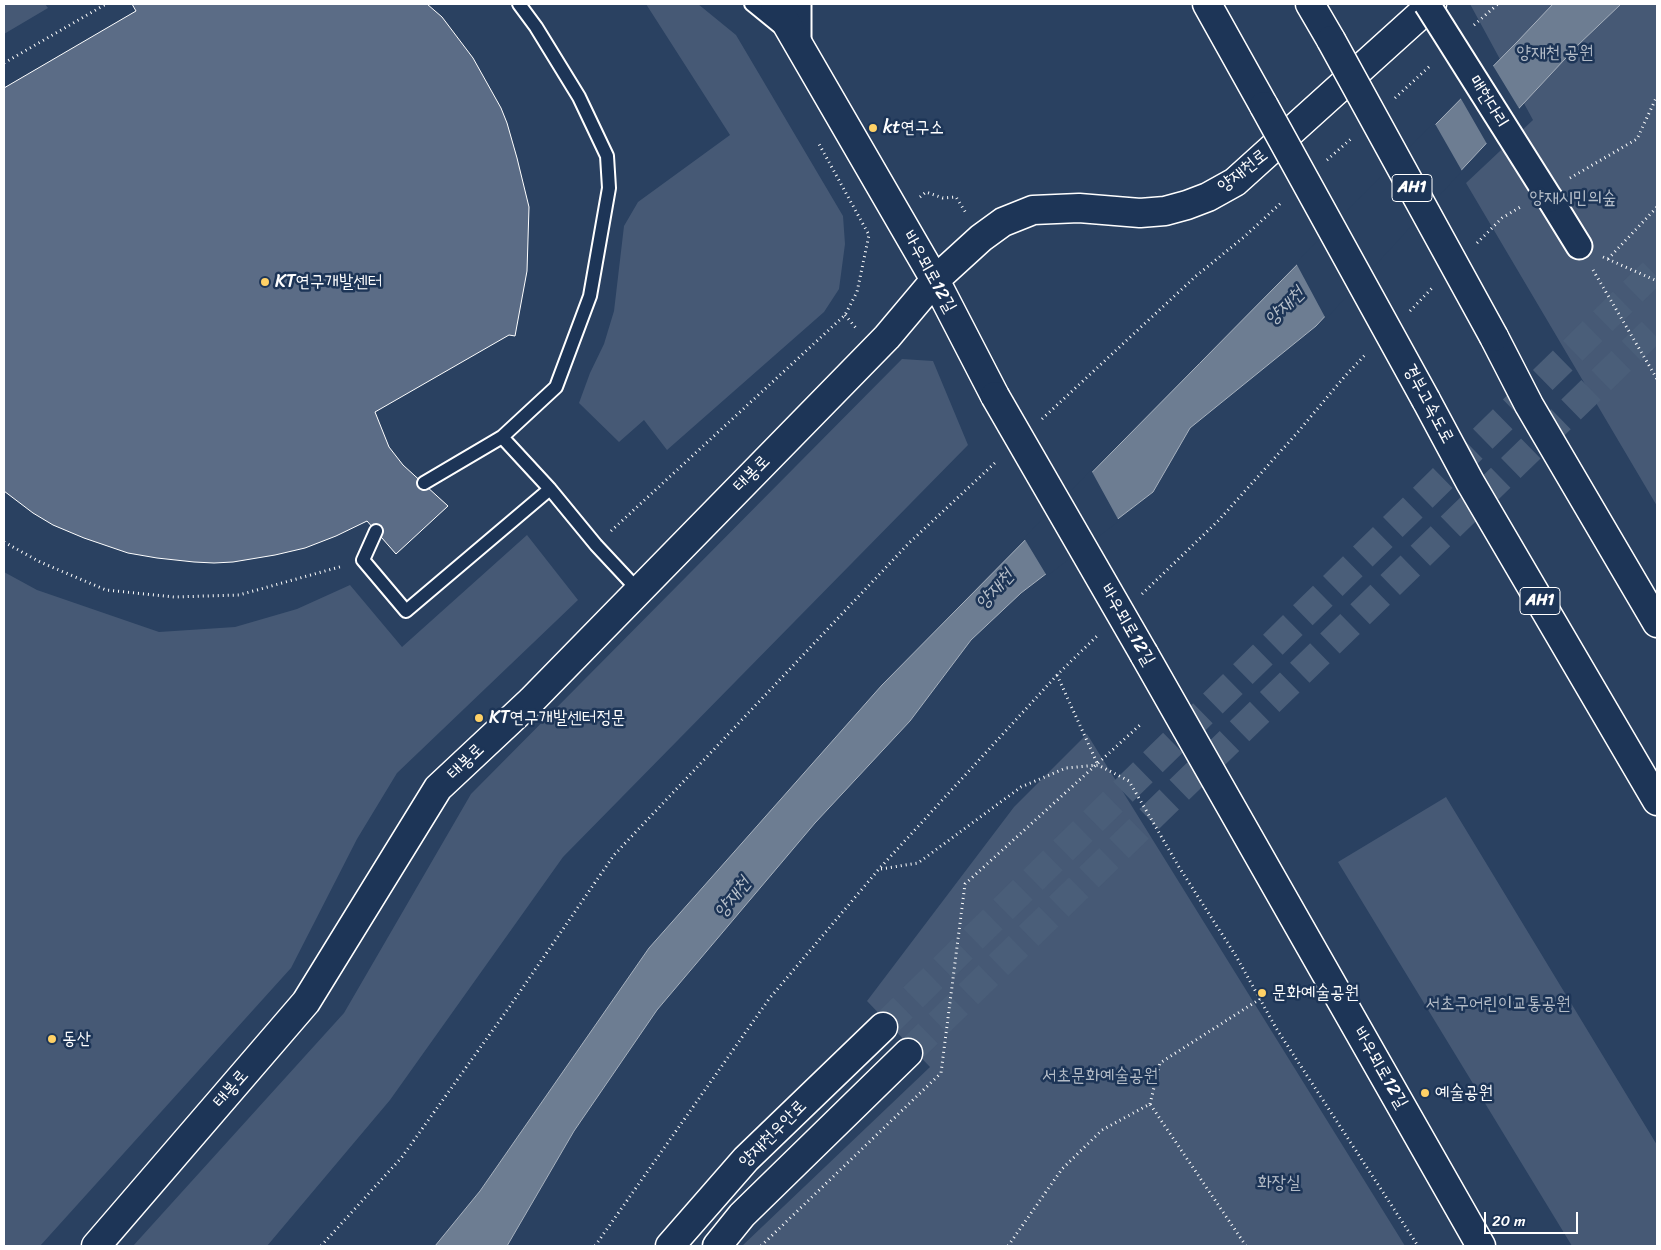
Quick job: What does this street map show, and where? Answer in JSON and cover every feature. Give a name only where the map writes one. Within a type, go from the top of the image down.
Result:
[{"type":"main road","name":"바우뫼로12길","points":[[775,4],[935,280],[995,396],[1481,1246]]},
{"type":"main road","name":"경부고속도로","points":[[1207,4],[1470,482],[1657,801]]},
{"type":"main road","name":"AH1","points":[[1310,4],[1494,336],[1529,405],[1657,623]]},
{"type":"main road","name":"양재천로","points":[[935,280],[981,238],[1003,222],[1033,210],[1079,208],[1140,213],[1165,211],[1208,197],[1235,182],[1432,4]]},
{"type":"main road","name":"태봉로","points":[[96,1246],[306,1002],[438,788],[530,701],[887,337],[935,280]]},
{"type":"main road","name":"양재천우안로","points":[[670,1246],[746,1159],[883,1027]]},
{"type":"main road","name":"양재천우안로","points":[[717,1246],[742,1215],[908,1053]]},
{"type":"street","points":[[798,4],[798,44]]},
{"type":"street","name":"매헌다리","points":[[1427,4],[1579,246]]},
{"type":"lane","points":[[424,483],[502,437],[556,387],[590,296],[608,188],[607,156],[579,97],[536,27],[519,4]]},
{"type":"lane","points":[[751,4],[798,44]]},
{"type":"lane","points":[[502,437],[638,590]]},
{"type":"lane","points":[[376,531],[364,560],[406,611],[550,490]]},
{"type":"path","points":[[4,63],[106,4]]},
{"type":"path","points":[[1469,30],[1498,4]]},
{"type":"path","points":[[1389,104],[1432,64]]},
{"type":"path","points":[[1324,164],[1352,137]]},
{"type":"path","points":[[596,545],[845,315],[857,292],[869,235],[818,142]]},
{"type":"path","points":[[1038,423],[1196,276],[1244,237],[1287,197]]},
{"type":"path","points":[[1608,259],[1657,207]]},
{"type":"path","points":[[1579,246],[1657,281]]},
{"type":"path","points":[[1579,246],[1657,378]]},
{"type":"path","points":[[321,1246],[402,1157],[614,855],[909,543],[1002,456]]},
{"type":"path","points":[[4,542],[40,562],[106,590],[174,597],[239,595],[364,560]]},
{"type":"path","points":[[1057,675],[1098,764],[1128,781],[1179,867],[1236,956],[1276,1028],[1418,1246]]},
{"type":"path","points":[[761,1246],[941,1073],[965,884],[1141,724]]},
{"type":"path","points":[[879,869],[918,863],[1020,787],[1066,768],[1098,764]]},
{"type":"path","points":[[1246,1246],[1150,1104],[1160,1063],[1260,999]]},
{"type":"path","points":[[1008,1246],[1062,1169],[1102,1130],[1150,1104]]},
{"type":"green space","points":[[4,4],[45,4],[48,8],[4,34]]},
{"type":"green space","points":[[646,4],[698,4],[736,35],[843,216],[845,244],[839,289],[824,312],[667,450],[644,420],[619,442],[579,403],[590,373],[604,344],[614,311],[624,226],[638,202],[730,135]]},
{"type":"green space","name":"양재시민의숲","points":[[1470,4],[1657,4],[1657,506],[1466,183],[1533,120]]},
{"type":"green space","points":[[902,359],[933,361],[968,445],[563,857],[390,1100],[267,1246],[133,1246],[344,1013],[471,794]]},
{"type":"green space","points":[[527,535],[578,600],[397,773],[357,839],[291,968],[40,1246],[4,1246],[4,572],[37,590],[159,632],[235,627],[297,609],[350,585],[402,647]]},
{"type":"green space","name":"서초문화예술공원","points":[[1087,734],[1405,1246],[742,1246],[930,1067],[867,1001],[1014,807]]},
{"type":"green space","name":"서초구어린이교통공원","points":[[1446,797],[1657,1145],[1657,1246],[1572,1246],[1338,862]]},
{"type":"water","name":"양재천","points":[[1553,4],[1621,4],[1578,45],[1316,326],[1190,428],[1153,492],[1021,593],[971,640],[910,721],[815,823],[657,1010],[574,1131],[507,1246],[435,1246],[480,1191],[649,948],[882,685]]},
{"type":"pier","points":[[1492,64],[1520,110],[1487,144],[1460,97]]},
{"type":"pier","points":[[1434,122],[1462,171],[1326,319],[1296,263]]},
{"type":"pier","points":[[1091,470],[1119,521],[1047,576],[1024,538]]},
{"type":"building","name":"KT연구개발센터","points":[[132,4],[427,4],[442,17],[473,58],[501,108],[517,158],[529,207],[527,271],[515,336],[509,335],[375,412],[389,447],[403,465],[448,506],[396,554],[367,521],[305,548],[275,555],[214,563],[157,558],[128,553],[53,525],[33,513],[4,491],[4,88],[136,11]]},
{"type":"tunnel","points":[[883,1027],[1657,268]]},
{"type":"tunnel","points":[[908,1053],[1657,326]]},
{"type":"place","name":"kt연구소","points":[[873,128]]},
{"type":"place","name":"KT연구개발센터","points":[[265,282]]},
{"type":"place","name":"KT연구개발센터정문","points":[[479,718]]},
{"type":"place","name":"문화예술공원","points":[[1262,993]]},
{"type":"place","name":"동산","points":[[52,1039]]},
{"type":"place","name":"예술공원","points":[[1425,1093]]},
{"type":"park label","name":"양재천 공원","points":[[1555,53]]},
{"type":"park label","name":"화장실","points":[[1279,1183]]}]
